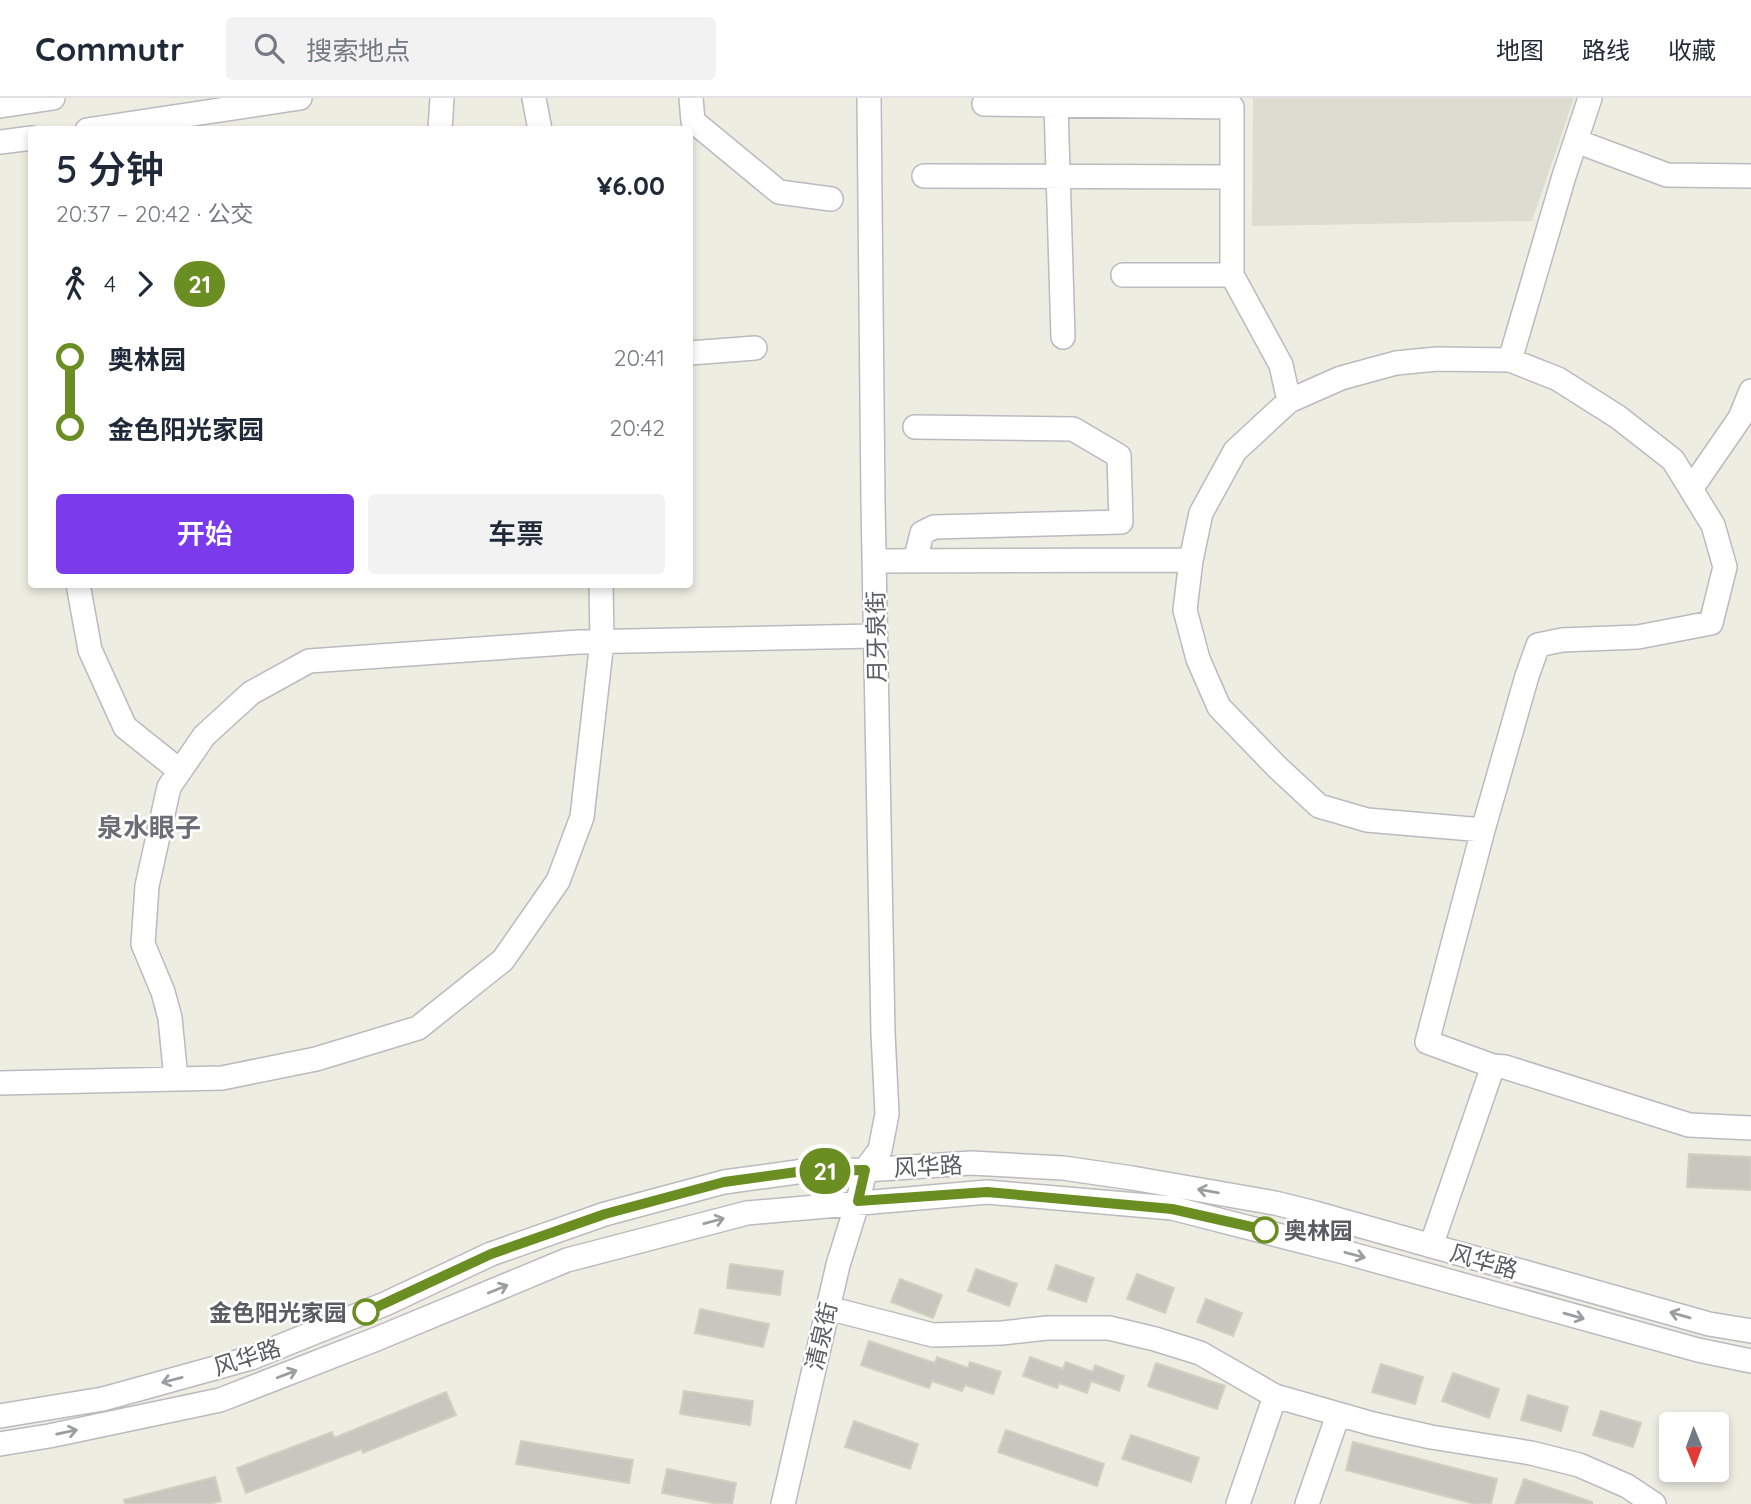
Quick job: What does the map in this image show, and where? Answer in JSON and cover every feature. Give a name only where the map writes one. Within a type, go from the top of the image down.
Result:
[{"type":"street","points":[[0,106],[53,98]]},
{"type":"street","points":[[114,126],[300,98]]},
{"type":"street","points":[[440,126],[442,98]]},
{"type":"street","points":[[534,98],[539,126]]},
{"type":"street","points":[[691,98],[693,121],[779,192],[831,200]]},
{"type":"street","name":"月牙泉街","points":[[865,1170],[880,1150],[887,1114],[882,1020],[869,98]]},
{"type":"street","points":[[1510,360],[1590,98]]},
{"type":"street","points":[[984,104],[1232,107],[1231,275],[1281,365],[1289,401]]},
{"type":"street","points":[[1056,105],[1063,337]]},
{"type":"street","points":[[0,142],[28,138]]},
{"type":"street","points":[[1576,141],[1667,174],[1751,176]]},
{"type":"street","points":[[924,176],[1232,177]]},
{"type":"street","points":[[1123,275],[1231,275]]},
{"type":"street","points":[[693,353],[755,348]]},
{"type":"street","points":[[1483,830],[1367,820],[1319,806],[1219,707],[1198,659],[1185,610],[1191,560],[1201,513],[1235,451],[1289,401],[1341,378],[1396,363],[1437,359],[1510,360],[1558,379],[1618,417],[1674,460],[1713,525],[1725,567],[1712,623],[1638,636],[1587,638],[1538,645],[1483,830],[1427,1042],[1493,1066],[1505,1067],[1689,1125],[1751,1128]]},
{"type":"street","points":[[1691,489],[1740,418],[1751,391]]},
{"type":"street","points":[[915,427],[1073,429],[1119,456],[1121,522],[934,527],[922,533],[915,561]]},
{"type":"street","points":[[874,561],[1191,560]]},
{"type":"street","points":[[79,588],[90,650],[125,727],[180,771]]},
{"type":"street","points":[[0,1083],[222,1078],[316,1059],[418,1028],[503,960],[558,881],[582,817],[602,641],[601,588]]},
{"type":"street","points":[[176,1079],[170,1018],[163,992],[143,944],[150,873],[169,787],[204,736],[251,693],[309,661],[602,641],[876,636]]},
{"type":"street","points":[[1431,1246],[1493,1066]]},
{"type":"street","name":"风华路","points":[[0,1416],[103,1399],[251,1358],[385,1304],[491,1254],[605,1214],[724,1182],[804,1171],[971,1163],[1063,1168],[1275,1203],[1709,1324],[1749,1330]]},
{"type":"street","points":[[1062,1199],[1054,1182],[1063,1168]]},
{"type":"street","name":"清泉街","points":[[783,1504],[838,1265],[865,1170]]},
{"type":"street","points":[[0,1444],[220,1400],[567,1261],[747,1213],[858,1201],[987,1192],[1172,1209],[1344,1252],[1698,1350],[1745,1359],[1749,1330]]},
{"type":"street","points":[[828,1308],[933,1335],[1002,1334],[1047,1328],[1109,1328],[1200,1353],[1275,1396],[1338,1415],[1431,1437],[1531,1453],[1580,1465],[1627,1486],[1654,1504]]},
{"type":"street","points":[[1238,1504],[1275,1396]]},
{"type":"street","points":[[1307,1504],[1338,1415]]},
{"type":"shaded area","points":[[1253,98],[1574,98],[1532,221],[1252,226]]},
{"type":"building","points":[[1689,1154],[1751,1157],[1751,1190],[1687,1187]]},
{"type":"building","points":[[730,1264],[783,1271],[780,1295],[727,1288]]},
{"type":"building","points":[[1056,1265],[1094,1278],[1086,1302],[1048,1289]]},
{"type":"building","points":[[976,1269],[1017,1284],[1009,1306],[968,1291]]},
{"type":"building","points":[[1137,1274],[1174,1288],[1165,1313],[1127,1299]]},
{"type":"building","points":[[900,1279],[942,1295],[933,1318],[891,1302]]},
{"type":"building","points":[[1206,1299],[1242,1313],[1233,1336],[1197,1322]]},
{"type":"building","points":[[700,1309],[769,1324],[763,1347],[695,1333]]},
{"type":"building","points":[[869,1341],[935,1363],[937,1357],[968,1368],[970,1362],[1001,1372],[993,1394],[965,1385],[962,1391],[932,1381],[929,1388],[861,1365]]},
{"type":"building","points":[[1030,1357],[1063,1369],[1066,1362],[1093,1372],[1095,1365],[1124,1376],[1119,1391],[1091,1381],[1087,1393],[1059,1383],[1057,1388],[1023,1376]]},
{"type":"building","points":[[1156,1363],[1225,1386],[1217,1409],[1148,1386]]},
{"type":"building","points":[[1381,1364],[1423,1377],[1415,1404],[1372,1392]]},
{"type":"building","points":[[1453,1373],[1499,1389],[1489,1418],[1442,1401]]},
{"type":"building","points":[[684,1391],[753,1401],[750,1425],[680,1414]]},
{"type":"building","points":[[446,1392],[456,1415],[363,1453],[362,1449],[246,1493],[237,1468],[332,1432],[334,1438]]},
{"type":"building","points":[[1528,1395],[1568,1407],[1561,1431],[1521,1420]]},
{"type":"building","points":[[1601,1411],[1641,1423],[1633,1447],[1593,1435]]},
{"type":"building","points":[[854,1421],[918,1444],[910,1469],[845,1447]]},
{"type":"building","points":[[1006,1430],[1104,1464],[1097,1486],[998,1452]]},
{"type":"building","points":[[1131,1435],[1199,1458],[1191,1482],[1122,1459]]},
{"type":"building","points":[[521,1441],[633,1460],[629,1483],[516,1464]]},
{"type":"building","points":[[1353,1442],[1497,1479],[1491,1504],[1475,1504],[1346,1470]]},
{"type":"building","points":[[667,1469],[736,1483],[732,1504],[718,1504],[662,1493]]},
{"type":"building","points":[[215,1477],[221,1501],[209,1504],[125,1504],[124,1500]]},
{"type":"building","points":[[1524,1479],[1592,1502],[1592,1504],[1515,1504]]},
{"type":"bus line","name":"21","points":[[366,1312],[491,1254],[605,1214],[724,1182],[804,1171],[865,1170],[858,1201],[987,1192],[1172,1209],[1265,1230]]},
{"type":"place","name":"奥林园","points":[[1265,1230]]},
{"type":"place","name":"金色阳光家园","points":[[366,1312]]},
{"type":"district","name":"泉水眼子","points":[[149,827]]}]
